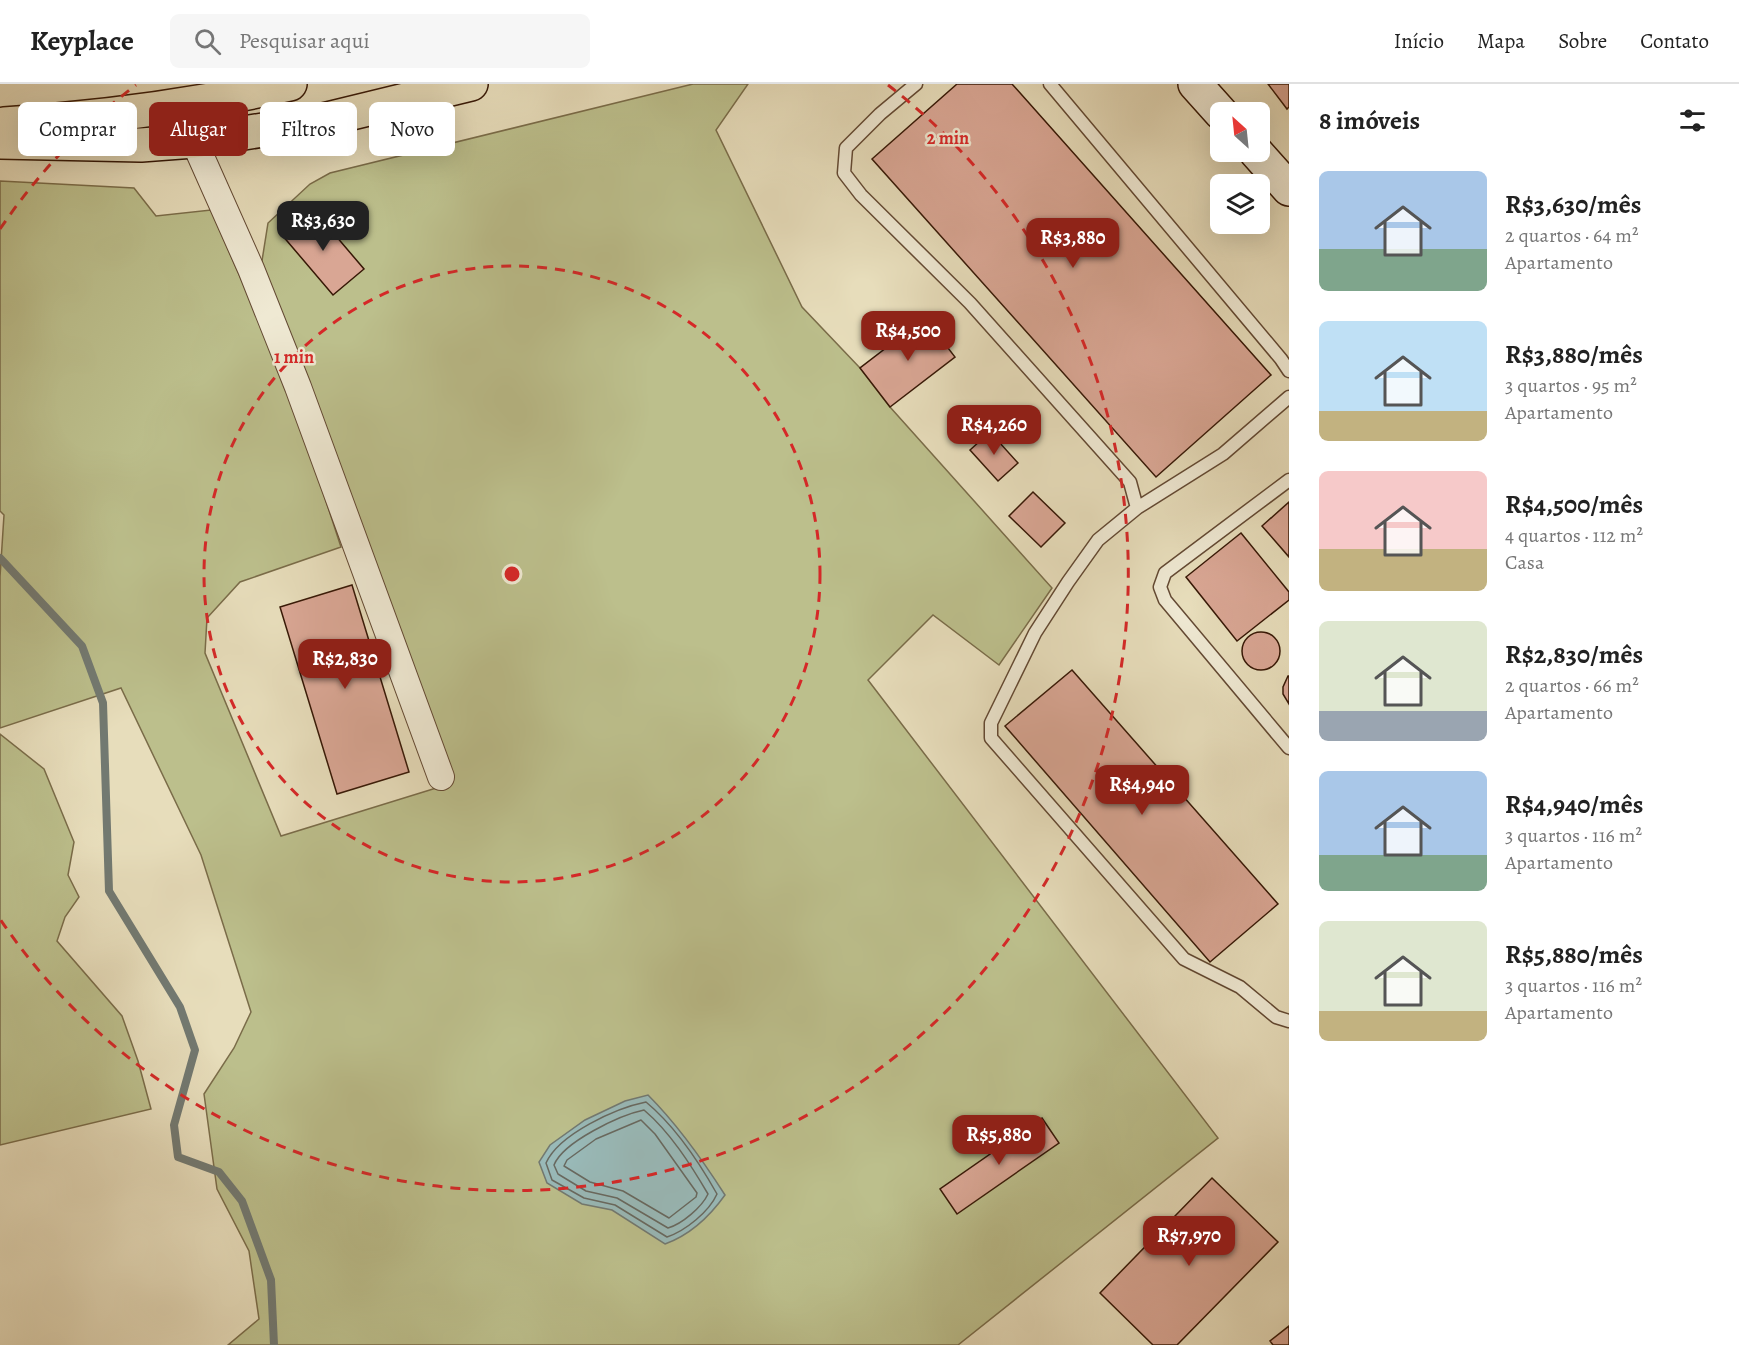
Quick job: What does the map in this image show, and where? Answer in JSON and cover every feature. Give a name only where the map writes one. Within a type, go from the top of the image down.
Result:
[{"type":"main road","points":[[0,124],[185,104],[248,94],[290,84]]},
{"type":"main road","points":[[248,132],[319,121],[471,84]]},
{"type":"main road","points":[[0,142],[149,144]]},
{"type":"street","points":[[1195,84],[1211,102]]},
{"type":"street","points":[[201,156],[251,269],[298,387],[441,777]]},
{"type":"street","points":[[1265,162],[1289,189]]},
{"type":"lane","points":[[916,84],[880,114],[846,148],[844,172],[861,195],[970,303],[1130,482],[1137,508]]},
{"type":"lane","points":[[1050,84],[1289,371]]},
{"type":"lane","points":[[1289,397],[1223,454],[1137,508],[1098,540],[1035,633],[991,723],[991,738],[1184,959],[1240,987],[1276,1017],[1289,1021]]},
{"type":"lane","points":[[1289,480],[1165,573],[1160,587],[1165,600],[1289,748]]},
{"type":"green space","points":[[693,84],[748,84],[716,130],[802,307],[860,368],[890,407],[1052,588],[999,665],[933,615],[868,680],[1218,1138],[958,1345],[228,1345],[259,1319],[249,1251],[217,1189],[204,1094],[234,1048],[251,1012],[201,855],[121,688],[0,728],[0,577],[4,515],[0,511],[0,181],[134,188],[156,216],[211,210],[290,391],[341,547],[240,582],[207,618],[205,653],[281,836],[446,785],[261,267],[268,223],[310,184],[330,173],[399,156],[455,156],[455,142]]},
{"type":"green space","points":[[0,734],[44,769],[74,842],[68,875],[79,897],[65,917],[57,941],[122,1016],[138,1061],[151,1109],[0,1145]]},
{"type":"water","points":[[648,1095],[689,1143],[725,1195],[699,1224],[683,1236],[665,1244],[612,1210],[582,1204],[547,1183],[539,1162],[550,1145],[585,1120],[625,1101]]},
{"type":"building","points":[[957,84],[1012,84],[1271,375],[1156,477],[872,159]]},
{"type":"building","points":[[1268,84],[1289,84],[1289,107],[1287,109]]},
{"type":"building","points":[[313,209],[364,269],[333,295],[282,235]]},
{"type":"building","points":[[925,318],[955,357],[890,407],[860,368]]},
{"type":"building","points":[[990,432],[1018,463],[998,481],[970,450]]},
{"type":"building","points":[[1033,492],[1065,523],[1041,547],[1009,516]]},
{"type":"building","points":[[1289,502],[1289,557],[1262,526]]},
{"type":"building","points":[[1241,533],[1289,592],[1289,600],[1237,641],[1186,577]]},
{"type":"building","points":[[352,585],[409,772],[337,794],[280,607]]},
{"type":"building","points":[[1261,632],[1274,638],[1280,651],[1274,664],[1261,670],[1248,664],[1242,651],[1248,638]]},
{"type":"building","points":[[1072,670],[1278,904],[1210,962],[1005,726]]},
{"type":"building","points":[[1288,676],[1289,704],[1283,694],[1283,687]]},
{"type":"building","points":[[1042,1118],[1059,1143],[957,1214],[940,1189]]},
{"type":"building","points":[[1212,1178],[1278,1242],[1177,1345],[1153,1345],[1100,1293]]},
{"type":"building","points":[[1289,1326],[1289,1345],[1273,1345],[1270,1341]]},
{"type":"waterway","points":[[0,558],[82,646],[103,703],[109,891],[180,1007],[195,1050],[174,1125],[178,1157],[219,1172],[242,1201],[271,1280],[274,1345]]}]
